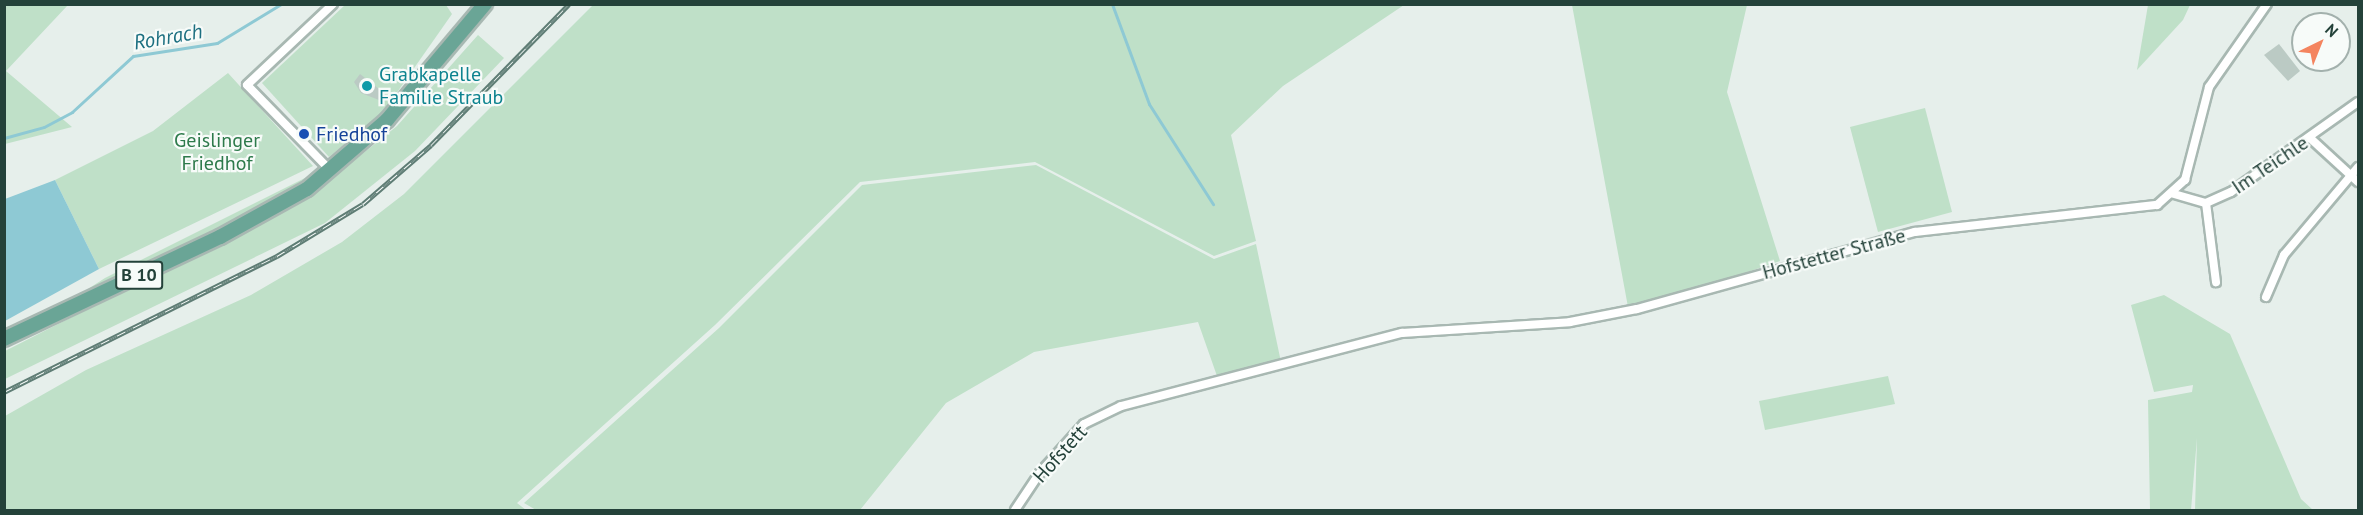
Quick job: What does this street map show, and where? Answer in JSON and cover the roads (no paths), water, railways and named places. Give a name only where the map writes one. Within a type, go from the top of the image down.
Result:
[{"type":"main road","name":"B 10","points":[[4,339],[273,211],[328,167],[413,93],[485,4]]},
{"type":"street","points":[[328,167],[247,85],[333,4]]},
{"type":"street","points":[[2216,282],[2206,203],[2174,194],[2191,167],[2209,87],[2267,4]]},
{"type":"street","name":"Im Teichle","points":[[2206,203],[2231,192],[2358,102]]},
{"type":"street","points":[[2310,138],[2358,182]]},
{"type":"street","points":[[2266,297],[2284,255],[2358,167]]},
{"type":"street","name":"Hofstetter Straße","points":[[1221,383],[1401,333],[1570,322],[1637,309],[1915,232],[2157,206],[2174,194]]},
{"type":"street","name":"Hofstett","points":[[1015,510],[1039,474],[1084,424],[1121,406],[1221,383]]},
{"type":"water","points":[[55,180],[99,269],[5,321],[5,199]]},
{"type":"waterway","name":"Rohrach","points":[[4,138],[44,127],[72,112],[133,56],[217,43],[281,4]]},
{"type":"waterway","points":[[1112,4],[1149,104],[1213,204]]},
{"type":"railway","points":[[4,392],[277,256],[363,204],[431,145],[569,4]]},
{"type":"place","name":"Grabkapelle Familie Straub","points":[[367,86]]},
{"type":"place","name":"Friedhof","points":[[304,134]]},
{"type":"park label","name":"Geislinger Friedhof","points":[[217,152]]}]
